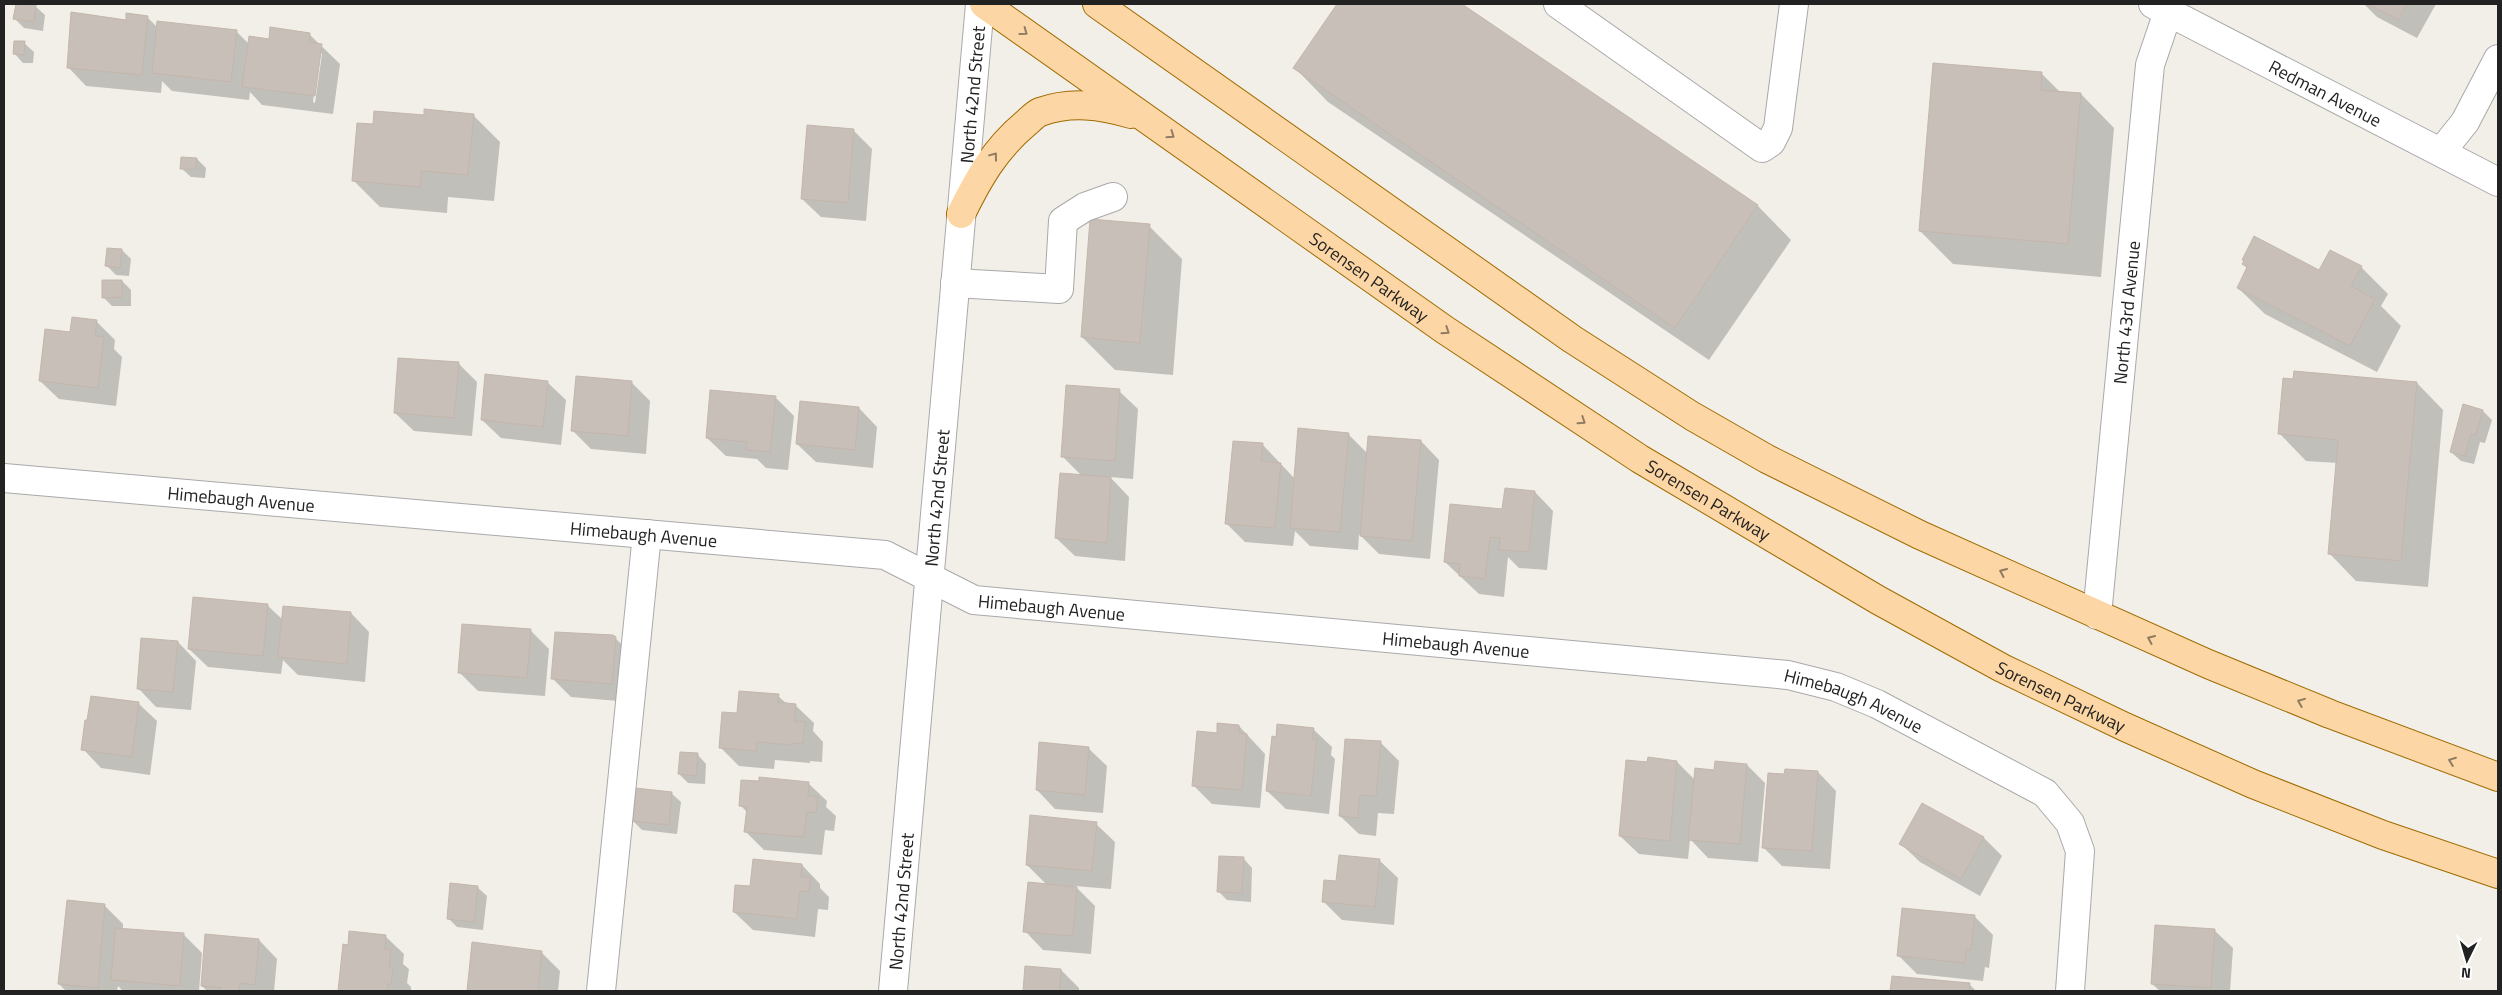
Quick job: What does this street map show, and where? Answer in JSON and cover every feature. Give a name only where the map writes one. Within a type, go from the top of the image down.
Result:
[{"type":"main road","name":"Sorensen Parkway","points":[[984,4],[1445,330],[1640,459],[1887,604],[2002,668],[2125,727],[2253,784],[2383,835],[2498,874]]},
{"type":"main road","points":[[1097,4],[1564,333],[1692,416],[1830,492],[2097,615],[2208,664],[2330,714],[2498,777]]},
{"type":"main road","points":[[961,214],[988,163],[1000,148],[1038,113],[1064,106],[1085,105],[1106,107],[1148,119]]},
{"type":"street","name":"North 42nd Street","points":[[893,991],[980,4]]},
{"type":"street","points":[[1562,5],[1762,148],[1771,142],[1778,128],[1794,4]]},
{"type":"street","name":"North 43rd Avenue","points":[[2097,615],[2150,65],[2160,8]]},
{"type":"street","name":"Redman Avenue","points":[[2160,8],[2498,182]]},
{"type":"street","points":[[2441,152],[2465,122],[2498,59]]},
{"type":"street","points":[[955,283],[1059,289],[1062,221],[1085,206],[1113,197]]},
{"type":"street","name":"Himebaugh Avenue","points":[[4,478],[885,555],[974,600],[1788,675],[1836,687],[1877,704],[2045,793],[2070,823],[2080,851],[2070,991]]},
{"type":"street","points":[[601,991],[647,534]]},
{"type":"building","points":[[16,4],[36,5],[34,22],[13,19]]},
{"type":"building","points":[[1337,4],[1462,4],[1758,205],[1675,328],[1293,68]]},
{"type":"building","points":[[2367,4],[2407,4],[2399,20]]},
{"type":"building","points":[[71,12],[126,20],[126,13],[148,16],[142,75],[67,68]]},
{"type":"building","points":[[157,21],[237,30],[231,82],[152,73]]},
{"type":"building","points":[[270,27],[310,33],[309,42],[322,44],[315,96],[242,87],[249,36],[269,39]]},
{"type":"building","points":[[14,41],[25,41],[24,55],[13,54]]},
{"type":"building","points":[[1933,63],[2042,72],[2041,90],[2081,93],[2068,244],[1919,231]]},
{"type":"building","points":[[424,109],[474,114],[468,175],[422,171],[420,187],[352,181],[357,123],[373,124],[374,111],[424,115]]},
{"type":"building","points":[[807,125],[854,129],[848,203],[801,199]]},
{"type":"building","points":[[181,157],[197,158],[196,169],[180,169]]},
{"type":"building","points":[[1090,219],[1150,224],[1140,343],[1081,337]]},
{"type":"building","points":[[2254,236],[2319,270],[2330,250],[2362,266],[2351,286],[2375,299],[2350,346],[2237,288],[2247,267],[2242,264],[2244,261],[2242,260]]},
{"type":"building","points":[[107,248],[122,249],[120,268],[105,266]]},
{"type":"building","points":[[102,280],[122,280],[122,297],[102,298]]},
{"type":"building","points":[[72,317],[97,320],[95,336],[104,337],[98,388],[39,381],[45,329],[70,332]]},
{"type":"building","points":[[398,358],[459,362],[454,418],[394,413]]},
{"type":"building","points":[[2294,371],[2417,382],[2401,561],[2328,554],[2338,440],[2278,434],[2283,378],[2293,379]]},
{"type":"building","points":[[485,374],[548,381],[543,427],[481,420]]},
{"type":"building","points":[[576,376],[632,381],[628,436],[571,431]]},
{"type":"building","points":[[1066,385],[1120,389],[1115,461],[1061,457]]},
{"type":"building","points":[[710,390],[776,396],[770,452],[746,450],[747,442],[706,438]]},
{"type":"building","points":[[800,401],[859,407],[855,450],[796,444]]},
{"type":"building","points":[[2463,404],[2483,410],[2476,435],[2471,434],[2465,456],[2450,452]]},
{"type":"building","points":[[1298,428],[1349,433],[1340,532],[1290,528]]},
{"type":"building","points":[[1368,436],[1421,440],[1412,541],[1360,536]]},
{"type":"building","points":[[1233,441],[1263,443],[1261,461],[1281,463],[1275,528],[1225,524]]},
{"type":"building","points":[[1060,473],[1111,477],[1107,543],[1055,538]]},
{"type":"building","points":[[1505,488],[1535,491],[1529,552],[1499,550],[1500,538],[1490,537],[1485,579],[1459,576],[1460,564],[1444,562],[1450,504],[1502,509]]},
{"type":"building","points":[[193,597],[268,604],[263,656],[188,649]]},
{"type":"building","points":[[283,606],[351,612],[347,664],[278,657]]},
{"type":"building","points":[[462,624],[531,629],[527,678],[458,673]]},
{"type":"building","points":[[555,632],[613,635],[616,637],[612,684],[551,679]]},
{"type":"building","points":[[141,638],[178,641],[173,692],[137,689]]},
{"type":"building","points":[[739,691],[779,694],[778,702],[796,704],[794,721],[805,722],[803,744],[757,742],[756,751],[719,748],[722,712],[737,713]]},
{"type":"building","points":[[91,696],[139,702],[132,757],[81,750],[85,720],[87,720]]},
{"type":"building","points":[[1217,723],[1239,725],[1239,733],[1247,734],[1242,790],[1192,786],[1197,731],[1217,733]]},
{"type":"building","points":[[1277,724],[1314,728],[1312,739],[1317,739],[1311,796],[1266,791],[1272,736],[1276,737]]},
{"type":"building","points":[[1345,739],[1381,741],[1376,796],[1360,795],[1358,818],[1339,816]]},
{"type":"building","points":[[1039,742],[1089,747],[1085,795],[1036,790]]},
{"type":"building","points":[[680,752],[698,753],[696,776],[678,774]]},
{"type":"building","points":[[1648,757],[1677,761],[1670,841],[1619,836],[1626,760],[1647,762]]},
{"type":"building","points":[[1715,761],[1747,764],[1740,844],[1688,840],[1695,768],[1714,770]]},
{"type":"building","points":[[1785,769],[1818,771],[1812,851],[1762,848],[1768,773],[1784,774]]},
{"type":"building","points":[[759,777],[809,782],[808,796],[818,797],[816,813],[807,812],[804,837],[744,832],[747,807],[739,806],[741,780],[759,781]]},
{"type":"building","points":[[635,788],[672,792],[669,825],[632,821]]},
{"type":"building","points":[[1922,803],[1984,837],[1961,879],[1899,844]]},
{"type":"building","points":[[1030,815],[1097,822],[1092,871],[1026,865]]},
{"type":"building","points":[[1339,855],[1380,859],[1375,907],[1322,902],[1324,880],[1336,881]]},
{"type":"building","points":[[1219,856],[1244,857],[1242,893],[1217,892]]},
{"type":"building","points":[[753,859],[802,864],[801,877],[811,877],[809,892],[800,891],[797,919],[733,912],[735,885],[750,886]]},
{"type":"building","points":[[1028,882],[1077,887],[1073,936],[1023,932]]},
{"type":"building","points":[[450,883],[478,886],[474,922],[447,919]]},
{"type":"building","points":[[67,900],[105,904],[98,988],[58,984]]},
{"type":"building","points":[[1902,908],[1975,915],[1971,950],[1966,949],[1965,963],[1897,956]]},
{"type":"building","points":[[2155,925],[2215,929],[2211,988],[2151,984]]},
{"type":"building","points":[[115,928],[184,933],[180,986],[111,980]]},
{"type":"building","points":[[349,931],[386,935],[385,949],[391,949],[389,967],[393,967],[391,984],[388,984],[387,991],[338,991],[343,944],[348,945]]},
{"type":"building","points":[[205,934],[259,939],[255,985],[240,983],[239,991],[220,991],[221,988],[201,986]]},
{"type":"building","points":[[472,942],[542,951],[538,991],[467,991]]},
{"type":"building","points":[[1025,966],[1061,969],[1060,991],[1023,991]]},
{"type":"building","points":[[1892,976],[1970,983],[1969,991],[1890,991]]}]
